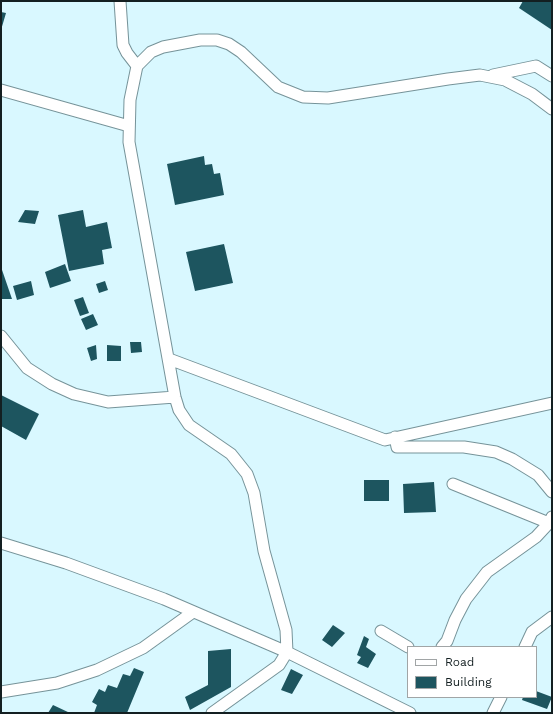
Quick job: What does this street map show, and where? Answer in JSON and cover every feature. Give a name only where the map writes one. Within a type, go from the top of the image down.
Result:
[{"type":"street","points":[[120,1],[123,45],[137,66]]},
{"type":"street","points":[[212,713],[279,665],[287,652],[286,630],[264,551],[252,485],[240,464],[231,454],[189,425],[179,410],[175,397],[131,158],[129,126],[134,78],[137,66],[151,52],[163,47],[181,42],[208,40],[222,41],[235,48],[278,87],[303,97],[328,98],[454,78],[488,76],[536,66],[552,76]]},
{"type":"street","points":[[488,76],[505,80],[516,85],[552,109]]},
{"type":"street","points":[[1,90],[129,126]]},
{"type":"street","points":[[1,336],[27,368],[52,384],[74,394],[108,402],[175,397]]},
{"type":"street","points":[[169,359],[385,440],[552,404]]},
{"type":"street","points":[[395,437],[397,447],[464,448],[496,452],[512,459],[538,475],[552,492]]},
{"type":"street","points":[[443,646],[448,641],[454,620],[466,599],[487,572],[536,538],[551,520],[453,484]]},
{"type":"street","points":[[1,543],[66,563],[193,612],[287,652],[410,713]]},
{"type":"street","points":[[1,692],[57,683],[97,670],[143,648],[193,612]]},
{"type":"street","points":[[525,646],[532,632],[552,617]]},
{"type":"street","points":[[382,631],[407,646]]},
{"type":"street","points":[[493,713],[500,698]]},
{"type":"building","points":[[523,1],[552,1],[552,30],[519,8]]},
{"type":"building","points":[[1,12],[6,13],[1,30]]},
{"type":"building","points":[[204,156],[205,165],[212,164],[214,174],[220,173],[224,195],[175,205],[167,164]]},
{"type":"building","points":[[25,210],[39,211],[35,224],[18,222]]},
{"type":"building","points":[[83,210],[86,227],[107,222],[112,248],[102,250],[104,264],[69,271],[58,215]]},
{"type":"building","points":[[224,244],[233,283],[195,291],[186,252]]},
{"type":"building","points":[[65,264],[71,281],[50,288],[45,272]]},
{"type":"building","points":[[1,267],[12,299],[1,299]]},
{"type":"building","points":[[31,281],[34,295],[17,300],[13,286]]},
{"type":"building","points":[[105,281],[108,290],[99,293],[96,284]]},
{"type":"building","points":[[83,297],[89,313],[80,316],[74,300]]},
{"type":"building","points":[[93,314],[98,325],[86,330],[81,319]]},
{"type":"building","points":[[130,342],[141,342],[142,352],[131,353]]},
{"type":"building","points":[[96,345],[97,359],[91,361],[87,348]]},
{"type":"building","points":[[107,345],[121,346],[121,361],[107,361]]},
{"type":"building","points":[[1,395],[39,414],[26,440],[1,426]]},
{"type":"building","points":[[364,480],[389,480],[389,501],[364,501]]},
{"type":"building","points":[[434,482],[436,512],[404,513],[403,484]]},
{"type":"building","points":[[333,625],[345,633],[332,647],[322,640]]},
{"type":"building","points":[[364,636],[369,639],[366,647],[376,654],[368,668],[357,663],[361,657],[357,655]]},
{"type":"building","points":[[231,649],[231,687],[190,710],[185,697],[208,685],[208,651]]},
{"type":"building","points":[[134,668],[144,672],[127,713],[94,713],[97,705],[92,702],[99,689],[105,692],[108,685],[117,688],[123,674],[130,676]]},
{"type":"building","points":[[291,669],[303,675],[292,694],[281,690]]},
{"type":"building","points":[[537,691],[552,697],[547,709],[522,700],[523,698],[537,698]]},
{"type":"building","points":[[53,705],[70,713],[48,713]]}]
